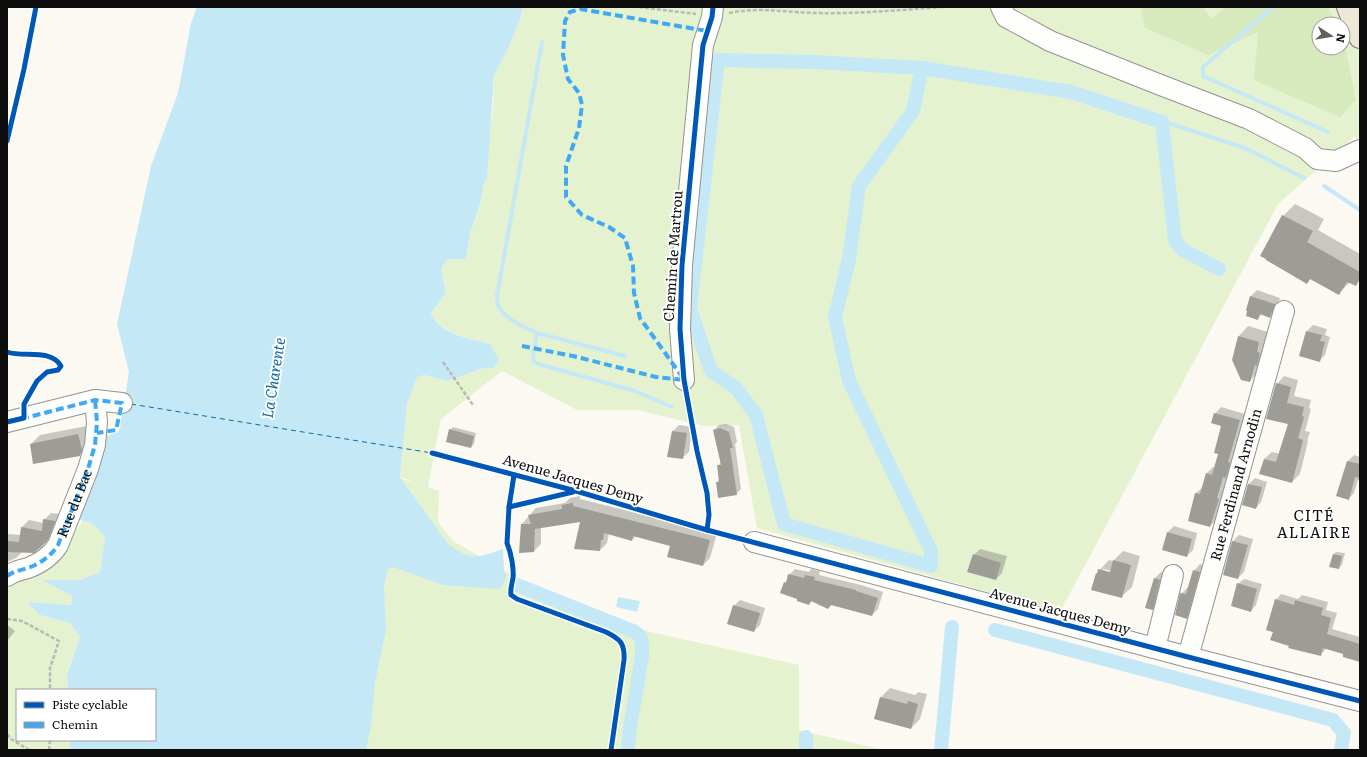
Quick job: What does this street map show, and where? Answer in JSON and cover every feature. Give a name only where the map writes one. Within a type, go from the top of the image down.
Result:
[{"type":"main road","points":[[1348,7],[1360,37]]},
{"type":"street","points":[[1001,7],[1006,18],[1050,41],[1250,119],[1305,148],[1317,160],[1336,161],[1360,150]]},
{"type":"street","name":"Chemin de Martrou","points":[[684,380],[680,329],[682,265],[703,46],[712,12]]},
{"type":"street","name":"Rue Ferdinand Arnodin","points":[[1188,657],[1284,312]]},
{"type":"street","points":[[7,422],[95,400],[122,403]]},
{"type":"street","name":"Rue du Bac","points":[[7,576],[13,572],[30,567],[40,562],[53,553],[58,545],[88,469],[95,445],[97,422],[95,400]]},
{"type":"street","name":"Avenue Jacques Demy","points":[[754,542],[1360,701]]},
{"type":"street","points":[[1155,648],[1173,575]]},
{"type":"path","points":[[7,141],[24,69],[36,7]]},
{"type":"path","points":[[639,7],[712,12],[754,10],[822,13],[943,7]]},
{"type":"path","points":[[7,352],[13,354],[50,356],[58,360],[59,368]]},
{"type":"path","points":[[443,362],[473,405]]},
{"type":"path","points":[[684,380],[697,452],[707,493],[709,515],[707,530]]},
{"type":"path","points":[[7,619],[22,621],[59,641],[50,668],[50,689]]},
{"type":"path","points":[[7,734],[11,739],[29,750]]},
{"type":"green space","points":[[523,7],[1360,7],[1360,140],[1354,137],[1278,204],[1060,612],[757,528],[739,425],[704,426],[638,410],[577,410],[502,371],[441,419],[428,487],[439,491],[438,522],[453,541],[520,581],[646,631],[799,665],[799,730],[884,750],[349,750],[387,560],[439,548],[401,479],[417,483],[400,477],[407,404],[417,377],[424,375],[447,381],[484,368],[493,368],[490,344],[456,334],[448,330],[435,320],[431,313],[446,293],[441,268],[448,259],[466,259],[470,234],[480,204],[484,183],[493,106],[494,75],[508,49],[520,19]]},
{"type":"green space","points":[[1141,7],[1203,7],[1211,19],[1226,7],[1328,7],[1333,16],[1311,16],[1311,56],[1347,56],[1356,100],[1340,117],[1254,80],[1258,32],[1208,55],[1145,28]]},
{"type":"green space","points":[[82,520],[93,524],[105,537],[100,572],[80,580],[43,580],[72,596],[71,605],[27,602],[40,615],[70,623],[80,637],[67,675],[68,689],[16,689],[16,741],[70,741],[70,750],[7,750],[7,591],[13,580],[75,528],[79,527]]},
{"type":"water","name":"La Charente","points":[[197,7],[523,7],[520,19],[508,49],[494,75],[487,179],[484,183],[480,204],[470,234],[466,259],[448,259],[441,268],[446,293],[431,313],[435,320],[448,331],[465,338],[490,344],[499,360],[493,368],[484,368],[447,381],[424,375],[417,377],[407,404],[400,477],[448,544],[463,553],[475,556],[480,556],[503,549],[504,571],[507,576],[500,589],[443,585],[393,567],[388,569],[384,585],[386,630],[375,682],[371,726],[366,750],[70,750],[70,741],[156,741],[156,689],[68,689],[67,675],[80,637],[70,623],[40,615],[27,602],[71,605],[72,596],[42,580],[80,580],[100,572],[105,537],[93,524],[73,517],[104,437],[118,432],[120,428],[129,372],[117,324],[151,166],[178,93],[191,23]]},
{"type":"water","points":[[618,597],[640,601],[637,612],[616,607]]},
{"type":"building","points":[[1282,215],[1313,231],[1307,242],[1360,272],[1360,278],[1356,286],[1347,282],[1339,295],[1310,279],[1307,284],[1260,256]]},
{"type":"building","points":[[1250,296],[1275,304],[1270,318],[1260,314],[1258,320],[1246,316]]},
{"type":"building","points":[[1306,331],[1322,335],[1320,341],[1325,342],[1320,362],[1299,356]]},
{"type":"building","points":[[1238,336],[1259,342],[1257,352],[1260,353],[1257,366],[1255,365],[1250,382],[1241,380],[1232,360]]},
{"type":"building","points":[[1276,383],[1291,387],[1287,403],[1304,407],[1302,416],[1304,417],[1298,438],[1303,440],[1292,483],[1259,474],[1264,459],[1276,462],[1288,424],[1266,419]]},
{"type":"building","points":[[1214,413],[1240,420],[1228,462],[1230,463],[1226,478],[1223,477],[1217,498],[1219,499],[1210,527],[1188,521],[1195,493],[1200,494],[1206,473],[1212,475],[1218,454],[1214,453],[1221,426],[1211,423]]},
{"type":"building","points":[[720,428],[729,432],[733,448],[730,448],[737,495],[718,498],[716,482],[719,482],[717,465],[721,465],[713,430]]},
{"type":"building","points":[[449,429],[474,436],[471,448],[446,442]]},
{"type":"building","points":[[672,431],[687,433],[683,459],[667,457]]},
{"type":"building","points":[[78,434],[82,450],[80,456],[33,464],[30,444]]},
{"type":"building","points":[[1347,461],[1360,464],[1360,478],[1355,477],[1349,500],[1336,496]]},
{"type":"building","points":[[1248,484],[1262,487],[1256,509],[1242,505]]},
{"type":"building","points":[[573,503],[573,506],[710,540],[703,566],[667,557],[670,546],[633,536],[632,541],[604,533],[603,540],[601,540],[600,551],[574,549],[580,522],[535,529],[534,552],[519,553],[521,524],[531,524],[528,515],[562,509],[562,505]]},
{"type":"building","points":[[43,519],[55,522],[48,540],[41,547],[34,553],[7,552],[7,541],[19,542],[21,527],[42,531]]},
{"type":"building","points":[[1167,532],[1192,539],[1187,557],[1162,550]]},
{"type":"building","points":[[1232,541],[1248,545],[1238,579],[1223,575]]},
{"type":"building","points":[[973,554],[1001,563],[996,580],[967,572]]},
{"type":"building","points":[[1333,554],[1342,556],[1339,569],[1329,567]]},
{"type":"building","points":[[1113,560],[1131,565],[1122,598],[1091,590],[1098,569],[1110,572]]},
{"type":"building","points":[[1193,570],[1200,572],[1187,619],[1175,615],[1180,593],[1186,594]]},
{"type":"building","points":[[788,574],[804,578],[805,575],[815,577],[814,580],[856,590],[878,598],[872,616],[831,605],[828,609],[811,601],[809,605],[780,593],[784,582],[786,583]]},
{"type":"building","points":[[1154,578],[1160,580],[1153,610],[1145,608]]},
{"type":"building","points":[[1237,583],[1257,589],[1251,612],[1231,606]]},
{"type":"building","points":[[1275,599],[1294,605],[1295,600],[1323,608],[1321,615],[1331,618],[1327,634],[1360,644],[1360,662],[1343,657],[1343,654],[1323,648],[1321,656],[1288,648],[1289,646],[1270,640],[1273,632],[1266,630]]},
{"type":"building","points":[[733,605],[760,613],[754,632],[727,624]]},
{"type":"building","points":[[880,697],[907,704],[908,701],[918,704],[911,729],[874,719]]},
{"type":"waterway","points":[[1273,7],[1203,67],[1203,76],[1328,132]]},
{"type":"waterway","points":[[542,42],[497,296],[498,304],[500,310],[509,318],[537,333],[625,356]]},
{"type":"waterway","points":[[922,68],[913,111],[859,186],[849,259],[835,317],[849,381],[931,551],[931,566],[784,524],[756,415],[736,388],[711,371],[690,309],[718,60],[815,62],[922,68],[1071,92],[1162,122],[1175,241],[1183,250],[1219,269]]},
{"type":"waterway","points":[[1162,122],[1245,148],[1304,178]]},
{"type":"waterway","points":[[1324,186],[1360,210]]},
{"type":"waterway","points":[[537,333],[533,355],[534,362],[635,391],[672,407]]},
{"type":"waterway","points":[[517,585],[633,631],[640,636],[642,643],[642,656],[630,727],[628,750]]},
{"type":"waterway","points":[[941,750],[952,627]]},
{"type":"waterway","points":[[995,630],[1333,720],[1344,733],[1341,750]]},
{"type":"waterway","points":[[806,737],[806,750]]},
{"type":"ferry route","points":[[131,404],[432,453]]},
{"type":"marked path","points":[[683,378],[640,318],[634,293],[633,266],[625,238],[609,227],[582,215],[566,197],[566,166],[579,128],[582,105],[579,93],[568,79],[563,55],[565,21],[570,12],[580,9],[707,31]]},
{"type":"marked path","points":[[522,346],[573,356],[656,377],[684,380]]},
{"type":"marked path","points":[[21,419],[95,400],[122,403],[116,430],[97,433]]},
{"type":"marked path","points":[[7,576],[33,566],[49,556],[58,545],[88,469],[95,445],[97,422],[95,400]]},
{"type":"cycle path","points":[[7,141],[24,69],[36,7]]},
{"type":"cycle path","points":[[707,530],[709,515],[707,493],[697,451],[684,380],[680,329],[682,265],[703,45],[712,17],[713,7]]},
{"type":"cycle path","points":[[7,352],[14,354],[44,355],[56,360],[61,366],[58,370],[47,372],[37,381],[24,404],[24,418],[7,422]]},
{"type":"cycle path","points":[[432,453],[576,491],[707,530],[1360,701]]},
{"type":"cycle path","points":[[514,475],[509,507],[507,543],[513,570],[511,595],[517,599],[606,632],[618,639],[624,649],[624,660],[611,750]]},
{"type":"cycle path","points":[[509,507],[573,492]]},
{"type":"district","name":"CITÉ ALLAIRE","points":[[1314,524]]}]
